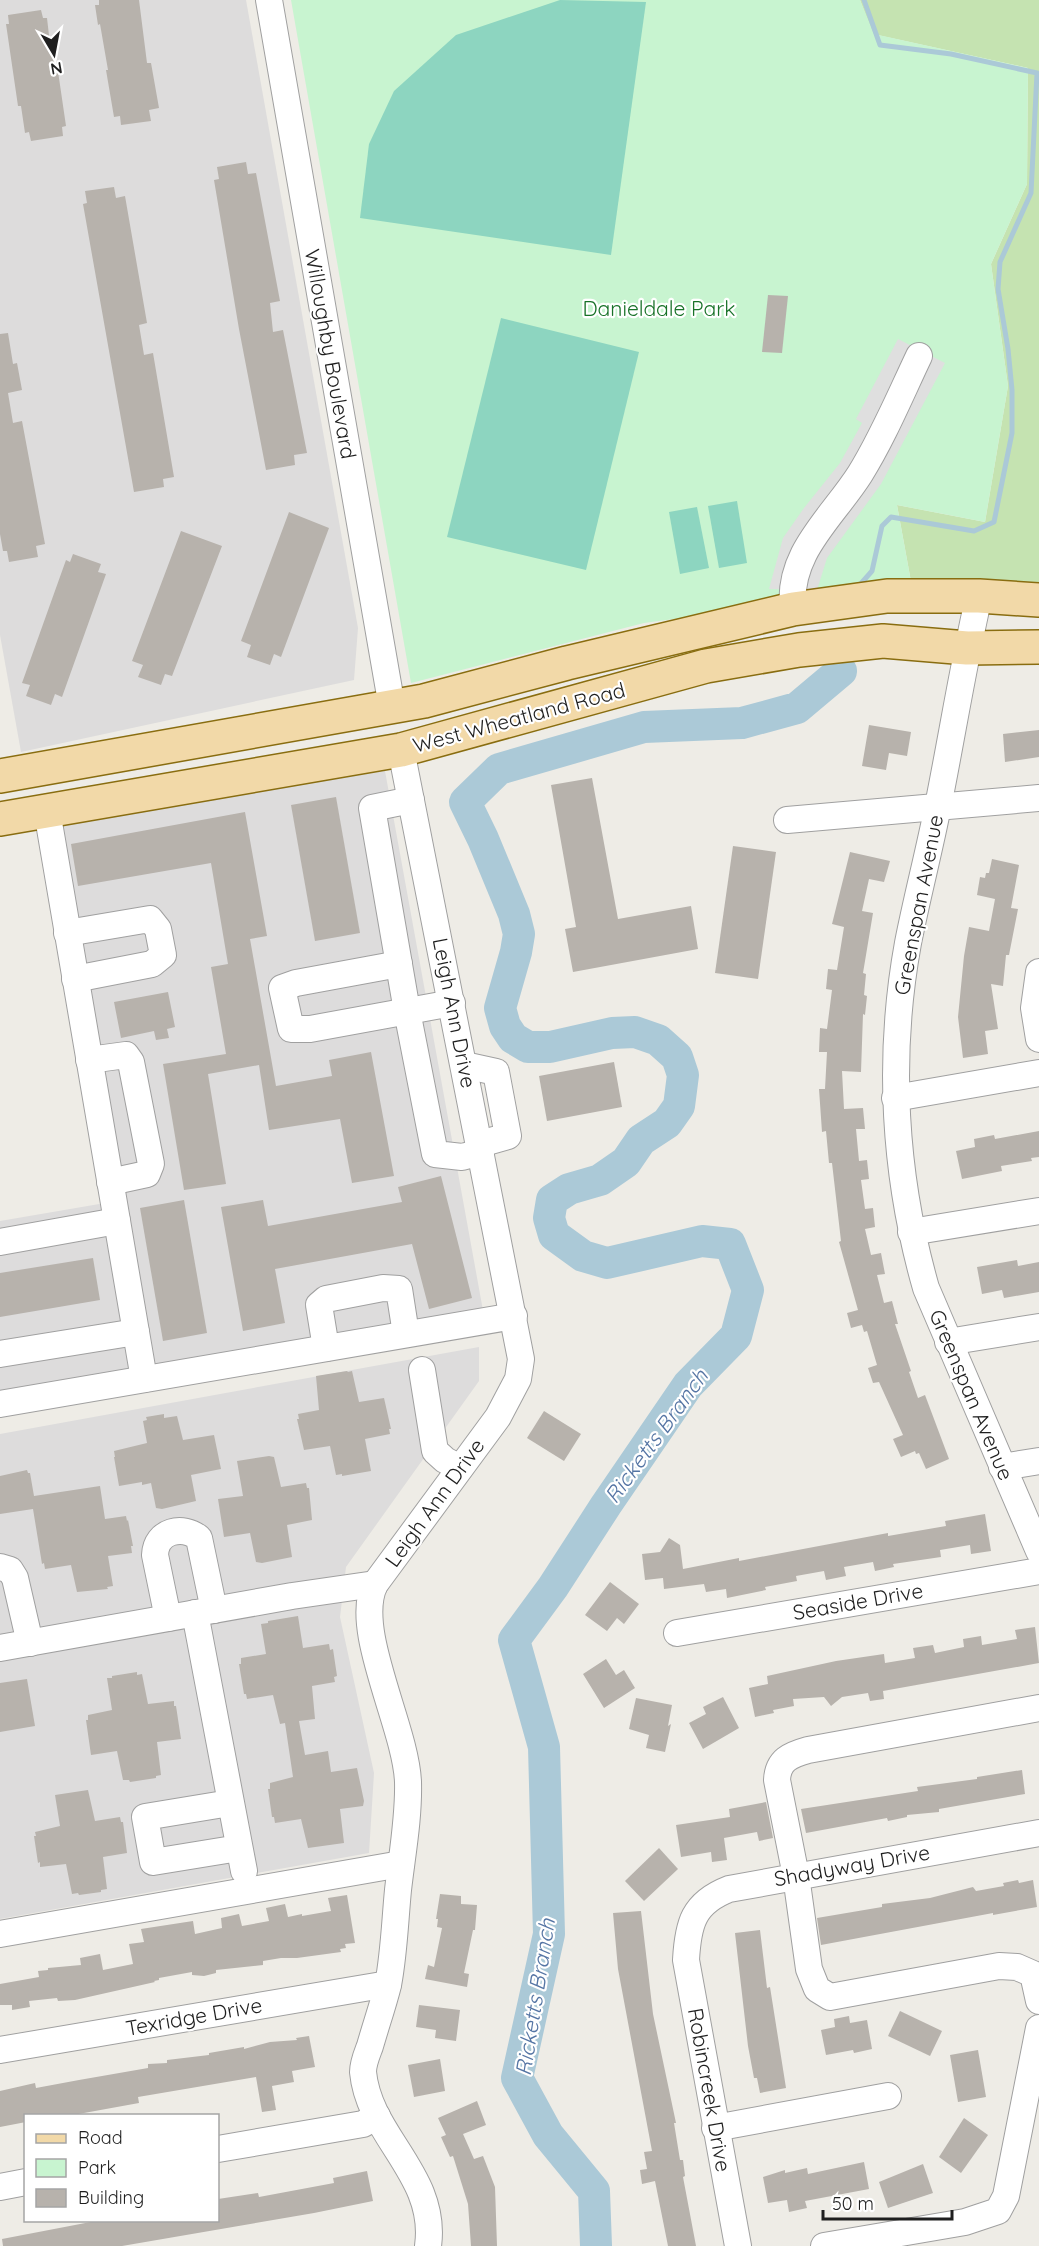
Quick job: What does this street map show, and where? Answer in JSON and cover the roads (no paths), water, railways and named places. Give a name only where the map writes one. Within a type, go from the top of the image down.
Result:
[{"type":"main road","name":"West Wheatland Road","points":[[0,776],[456,694],[567,663],[793,609],[888,596],[1039,600]]},
{"type":"main road","points":[[793,609],[799,650]]},
{"type":"main road","name":"West Wheatland Road","points":[[0,819],[401,750],[706,666],[799,650],[883,641],[967,648],[1039,647]]},
{"type":"main road","points":[[392,707],[401,750]]},
{"type":"main road","points":[[41,769],[47,811]]},
{"type":"street","name":"Willoughby Boulevard","points":[[269,0],[392,707]]},
{"type":"street","points":[[793,609],[793,580],[800,559],[812,538],[859,475],[882,436],[919,356]]},
{"type":"street","name":"Greenspan Avenue","points":[[979,597],[967,648],[938,807],[908,943],[896,1052],[895,1098],[911,1232],[926,1288],[1039,1551]]},
{"type":"street","name":"Leigh Ann Drive","points":[[401,750],[521,1359],[518,1379],[498,1417],[375,1584],[371,1593],[368,1616],[402,1744],[408,1781],[388,1984],[363,2068],[370,2105],[423,2194],[429,2227],[428,2246]]},
{"type":"street","points":[[787,820],[1039,798]]},
{"type":"street","points":[[411,800],[372,808],[407,1011],[435,1154],[462,1158],[481,1148]]},
{"type":"street","points":[[47,811],[144,1379]]},
{"type":"street","points":[[67,933],[150,919],[158,928],[163,955],[152,964],[75,979]]},
{"type":"street","points":[[399,964],[296,983],[282,988],[291,1029],[310,1029],[452,1002]]},
{"type":"street","points":[[1039,972],[1034,1008],[1039,1039]]},
{"type":"street","points":[[89,1060],[126,1055],[131,1062],[152,1164],[147,1174],[110,1182]]},
{"type":"street","points":[[895,1098],[1039,1073]]},
{"type":"street","points":[[911,1232],[1039,1211]]},
{"type":"street","points":[[0,1242],[117,1221]]},
{"type":"street","points":[[326,1348],[319,1305],[326,1299],[383,1288],[399,1289],[406,1334]]},
{"type":"street","points":[[0,1404],[514,1316]]},
{"type":"street","points":[[948,1342],[1039,1327]]},
{"type":"street","points":[[0,1354],[136,1332]]},
{"type":"street","points":[[422,1370],[435,1451],[445,1460],[460,1468]]},
{"type":"street","points":[[1002,1467],[1039,1461]]},
{"type":"street","points":[[168,1618],[155,1555],[156,1546],[158,1540],[165,1534],[191,1531],[200,1538],[205,1611],[230,1803],[242,1859],[153,1862],[145,1817],[230,1803]]},
{"type":"street","points":[[0,1567],[4,1566],[10,1570],[15,1578],[30,1643]]},
{"type":"street","name":"Seaside Drive","points":[[676,1633],[1039,1571]]},
{"type":"street","points":[[0,1648],[292,1596],[375,1584]]},
{"type":"street","points":[[1039,1708],[808,1750],[785,1759],[778,1771],[777,1780],[796,1876],[809,1969],[817,1989],[830,1997],[999,1966],[1017,1967],[1033,1974],[1039,2001]]},
{"type":"street","name":"Shadyway Drive","points":[[688,1933],[693,1916],[703,1904],[714,1895],[729,1889],[1039,1833]]},
{"type":"street","points":[[0,1934],[401,1864]]},
{"type":"street","name":"Robincreek Drive","points":[[688,1933],[686,1960],[738,2246]]},
{"type":"street","name":"Texridge Drive","points":[[0,2050],[388,1984]]},
{"type":"street","points":[[824,2246],[965,2222],[998,2211],[1006,2196],[1039,2028]]},
{"type":"street","points":[[715,2128],[888,2096]]},
{"type":"street","points":[[219,2149],[363,2124],[377,2116]]},
{"type":"street","points":[[0,2187],[24,2182]]},
{"type":"waterway","name":"Ricketts Branch","points":[[857,588],[872,571],[882,526],[891,517],[974,531],[994,522],[1012,433],[1012,390],[998,289],[1000,262],[1031,193],[1037,73],[951,54],[880,45],[864,0]]},
{"type":"waterway","name":"Ricketts Branch","points":[[596,2246],[594,2191],[548,2135],[517,2078],[549,1934],[544,1747],[514,1640],[553,1587],[688,1385],[736,1336],[748,1290],[730,1244],[702,1241],[607,1263],[583,1256],[554,1235],[549,1218],[552,1200],[569,1189],[600,1180],[626,1162],[641,1140],[667,1123],[679,1106],[683,1075],[677,1057],[658,1040],[635,1032],[612,1033],[550,1047],[528,1047],[513,1038],[505,1026],[500,1008],[519,934],[514,914],[465,802],[499,769],[644,727],[742,723],[797,708],[841,671]]},
{"type":"park label","name":"Danieldale Park","points":[[659,309]]}]
